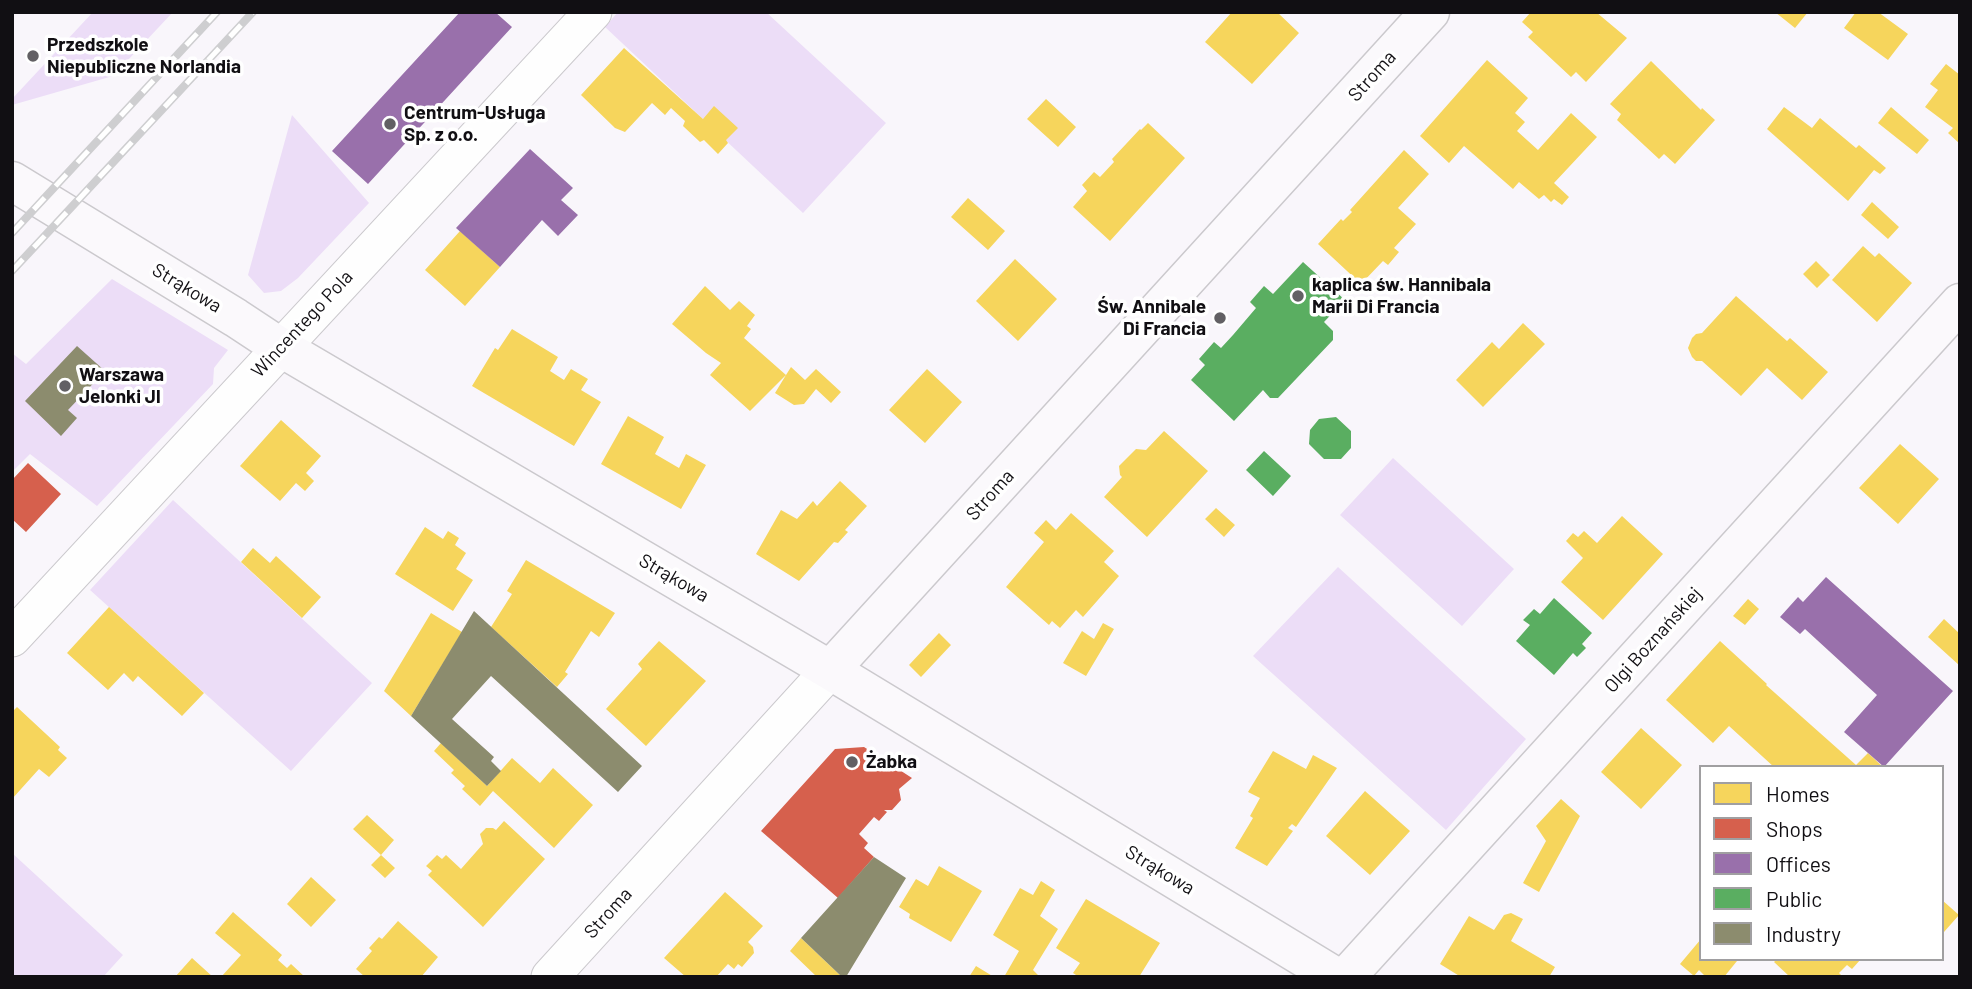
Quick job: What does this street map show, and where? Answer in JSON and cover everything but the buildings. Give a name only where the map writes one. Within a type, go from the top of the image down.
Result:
[{"type":"street","name":"Wincentego Pola","points":[[12,638],[593,12]]},
{"type":"street","name":"Stroma","points":[[550,977],[1430,12]]},
{"type":"street","name":"Strąkowa","points":[[12,181],[280,347],[830,670],[1336,977]]},
{"type":"street","name":"Olgi Boznańskiej","points":[[1346,977],[1960,303]]},
{"type":"shaded area","points":[[93,12],[173,12],[113,76],[12,105],[12,99]]},
{"type":"shaded area","points":[[618,12],[766,12],[886,123],[803,213],[605,27]]},
{"type":"shaded area","points":[[292,115],[369,203],[298,278],[281,291],[264,293],[248,275]]},
{"type":"shaded area","points":[[112,279],[228,350],[214,368],[213,384],[97,506],[30,454],[12,472],[12,353],[26,364]]},
{"type":"shaded area","points":[[1393,458],[1514,569],[1462,626],[1340,515]]},
{"type":"shaded area","points":[[173,500],[372,683],[291,771],[90,590]]},
{"type":"shaded area","points":[[1338,567],[1526,739],[1446,830],[1253,656]]},
{"type":"shaded area","points":[[12,853],[123,955],[103,977],[12,977]]},
{"type":"railway","points":[[12,233],[217,12]]},
{"type":"railway","points":[[12,271],[253,12]]},
{"type":"place","name":"Przedszkole Niepubliczne Norlandia","points":[[33,56]]},
{"type":"place","name":"Centrum-Usługa Sp. z o.o.","points":[[390,124]]},
{"type":"place","name":"kaplica św. Hannibala Marii Di Francia","points":[[1298,296]]},
{"type":"place","name":"Św. Annibale Di Francia","points":[[1220,318]]},
{"type":"place","name":"Warszawa Jelonki Jl","points":[[65,386]]},
{"type":"place","name":"Żabka","points":[[852,762]]}]
